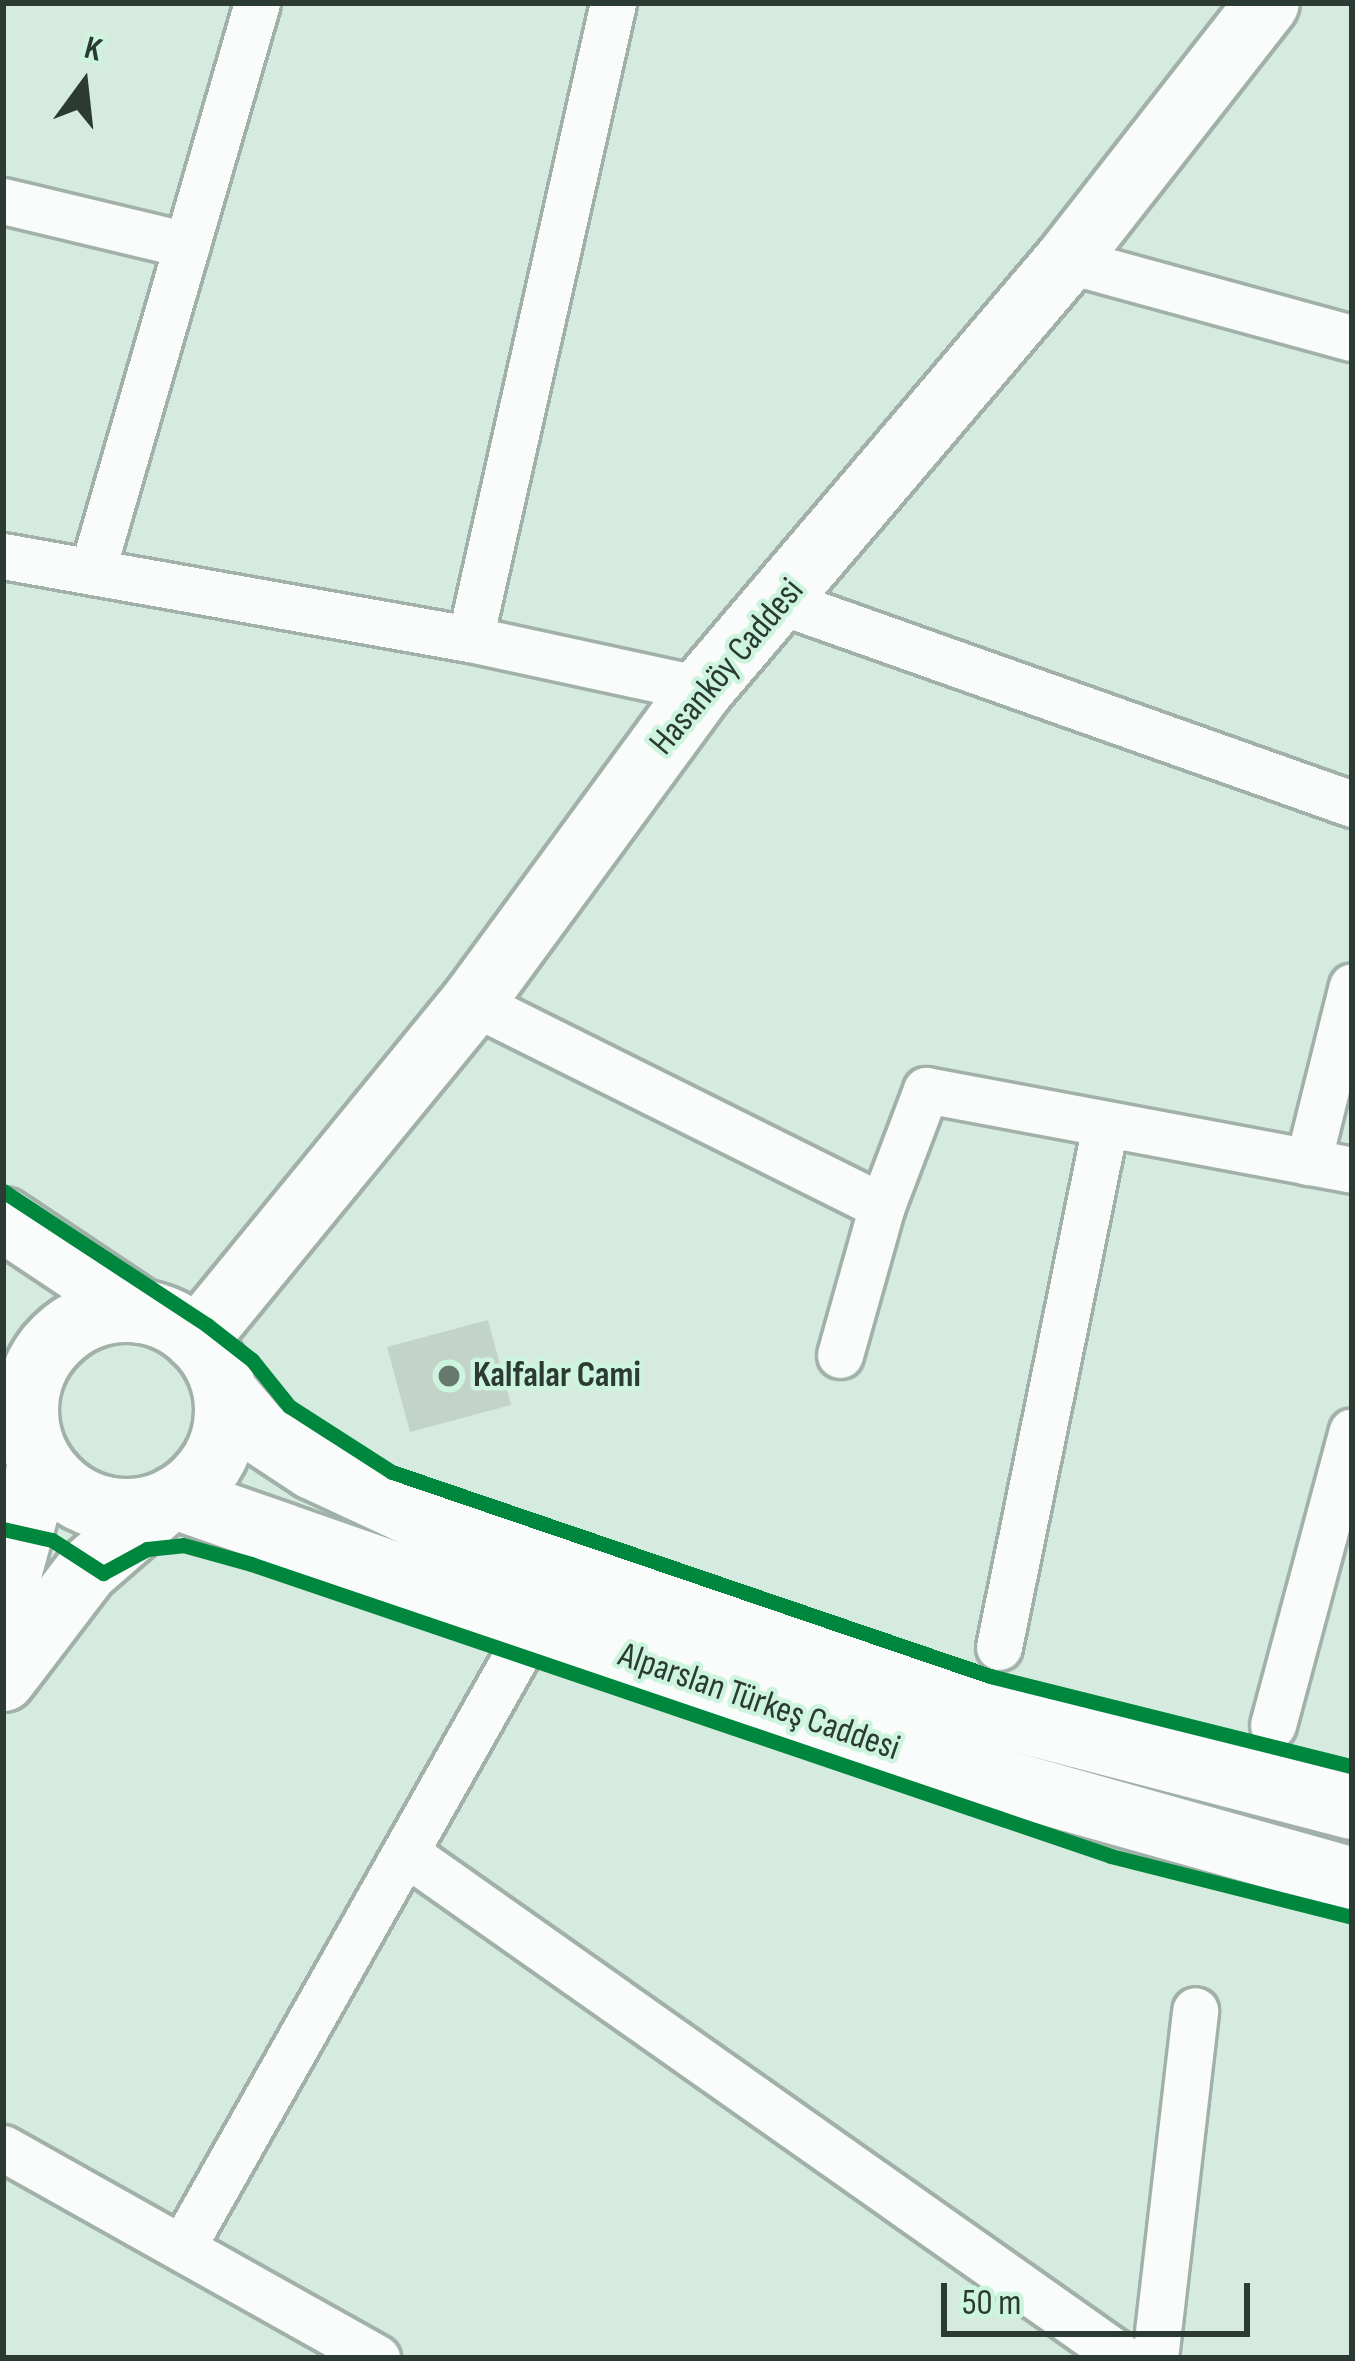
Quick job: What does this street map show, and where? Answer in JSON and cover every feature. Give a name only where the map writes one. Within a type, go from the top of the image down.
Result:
[{"type":"main road","name":"Hasanköy Caddesi","points":[[196,1339],[472,1001],[701,689],[782,602],[1066,260],[1247,8]]},
{"type":"main road","points":[[3,1219],[141,1311],[196,1339],[226,1393],[226,1427],[214,1460],[86,1570],[3,1679]]},
{"type":"main road","points":[[3,1596],[40,1462],[15,1373],[37,1365],[80,1321],[141,1311]]},
{"type":"main road","name":"Alparslan Türkeş Caddesi","points":[[226,1393],[259,1432],[312,1467],[452,1532],[960,1706],[1352,1807]]},
{"type":"main road","points":[[40,1462],[93,1505],[127,1511],[169,1500]]},
{"type":"main road","name":"Alparslan Türkeş Caddesi","points":[[169,1500],[950,1767],[1352,1879]]},
{"type":"street","points":[[92,572],[257,3]]},
{"type":"street","points":[[470,639],[613,3]]},
{"type":"street","points":[[3,201],[187,245]]},
{"type":"street","points":[[1066,260],[1352,338]]},
{"type":"street","points":[[3,556],[470,639],[701,689]]},
{"type":"street","points":[[782,602],[1352,804]]},
{"type":"street","points":[[840,1355],[882,1206],[926,1090],[1330,1166],[1352,986]]},
{"type":"street","points":[[472,1001],[882,1206]]},
{"type":"street","points":[[998,1647],[1105,1126]]},
{"type":"street","points":[[1273,1725],[1352,1431]]},
{"type":"street","points":[[182,2248],[534,1624]]},
{"type":"street","points":[[406,1853],[1123,2358]]},
{"type":"street","points":[[1155,2358],[1195,2010]]},
{"type":"street","points":[[3,2149],[377,2358]]},
{"type":"building","name":"Kalfalar Cami","points":[[488,1320],[511,1405],[410,1432],[387,1347]]},
{"type":"cycle path","points":[[3,1191],[207,1325],[252,1360],[289,1406],[392,1472],[990,1676],[1352,1766]]},
{"type":"cycle path","points":[[3,1529],[52,1540],[103,1573],[147,1549],[183,1545],[251,1564],[1111,1856],[1352,1917]]},
{"type":"place","name":"Kalfalar Cami","points":[[449,1376]]}]
